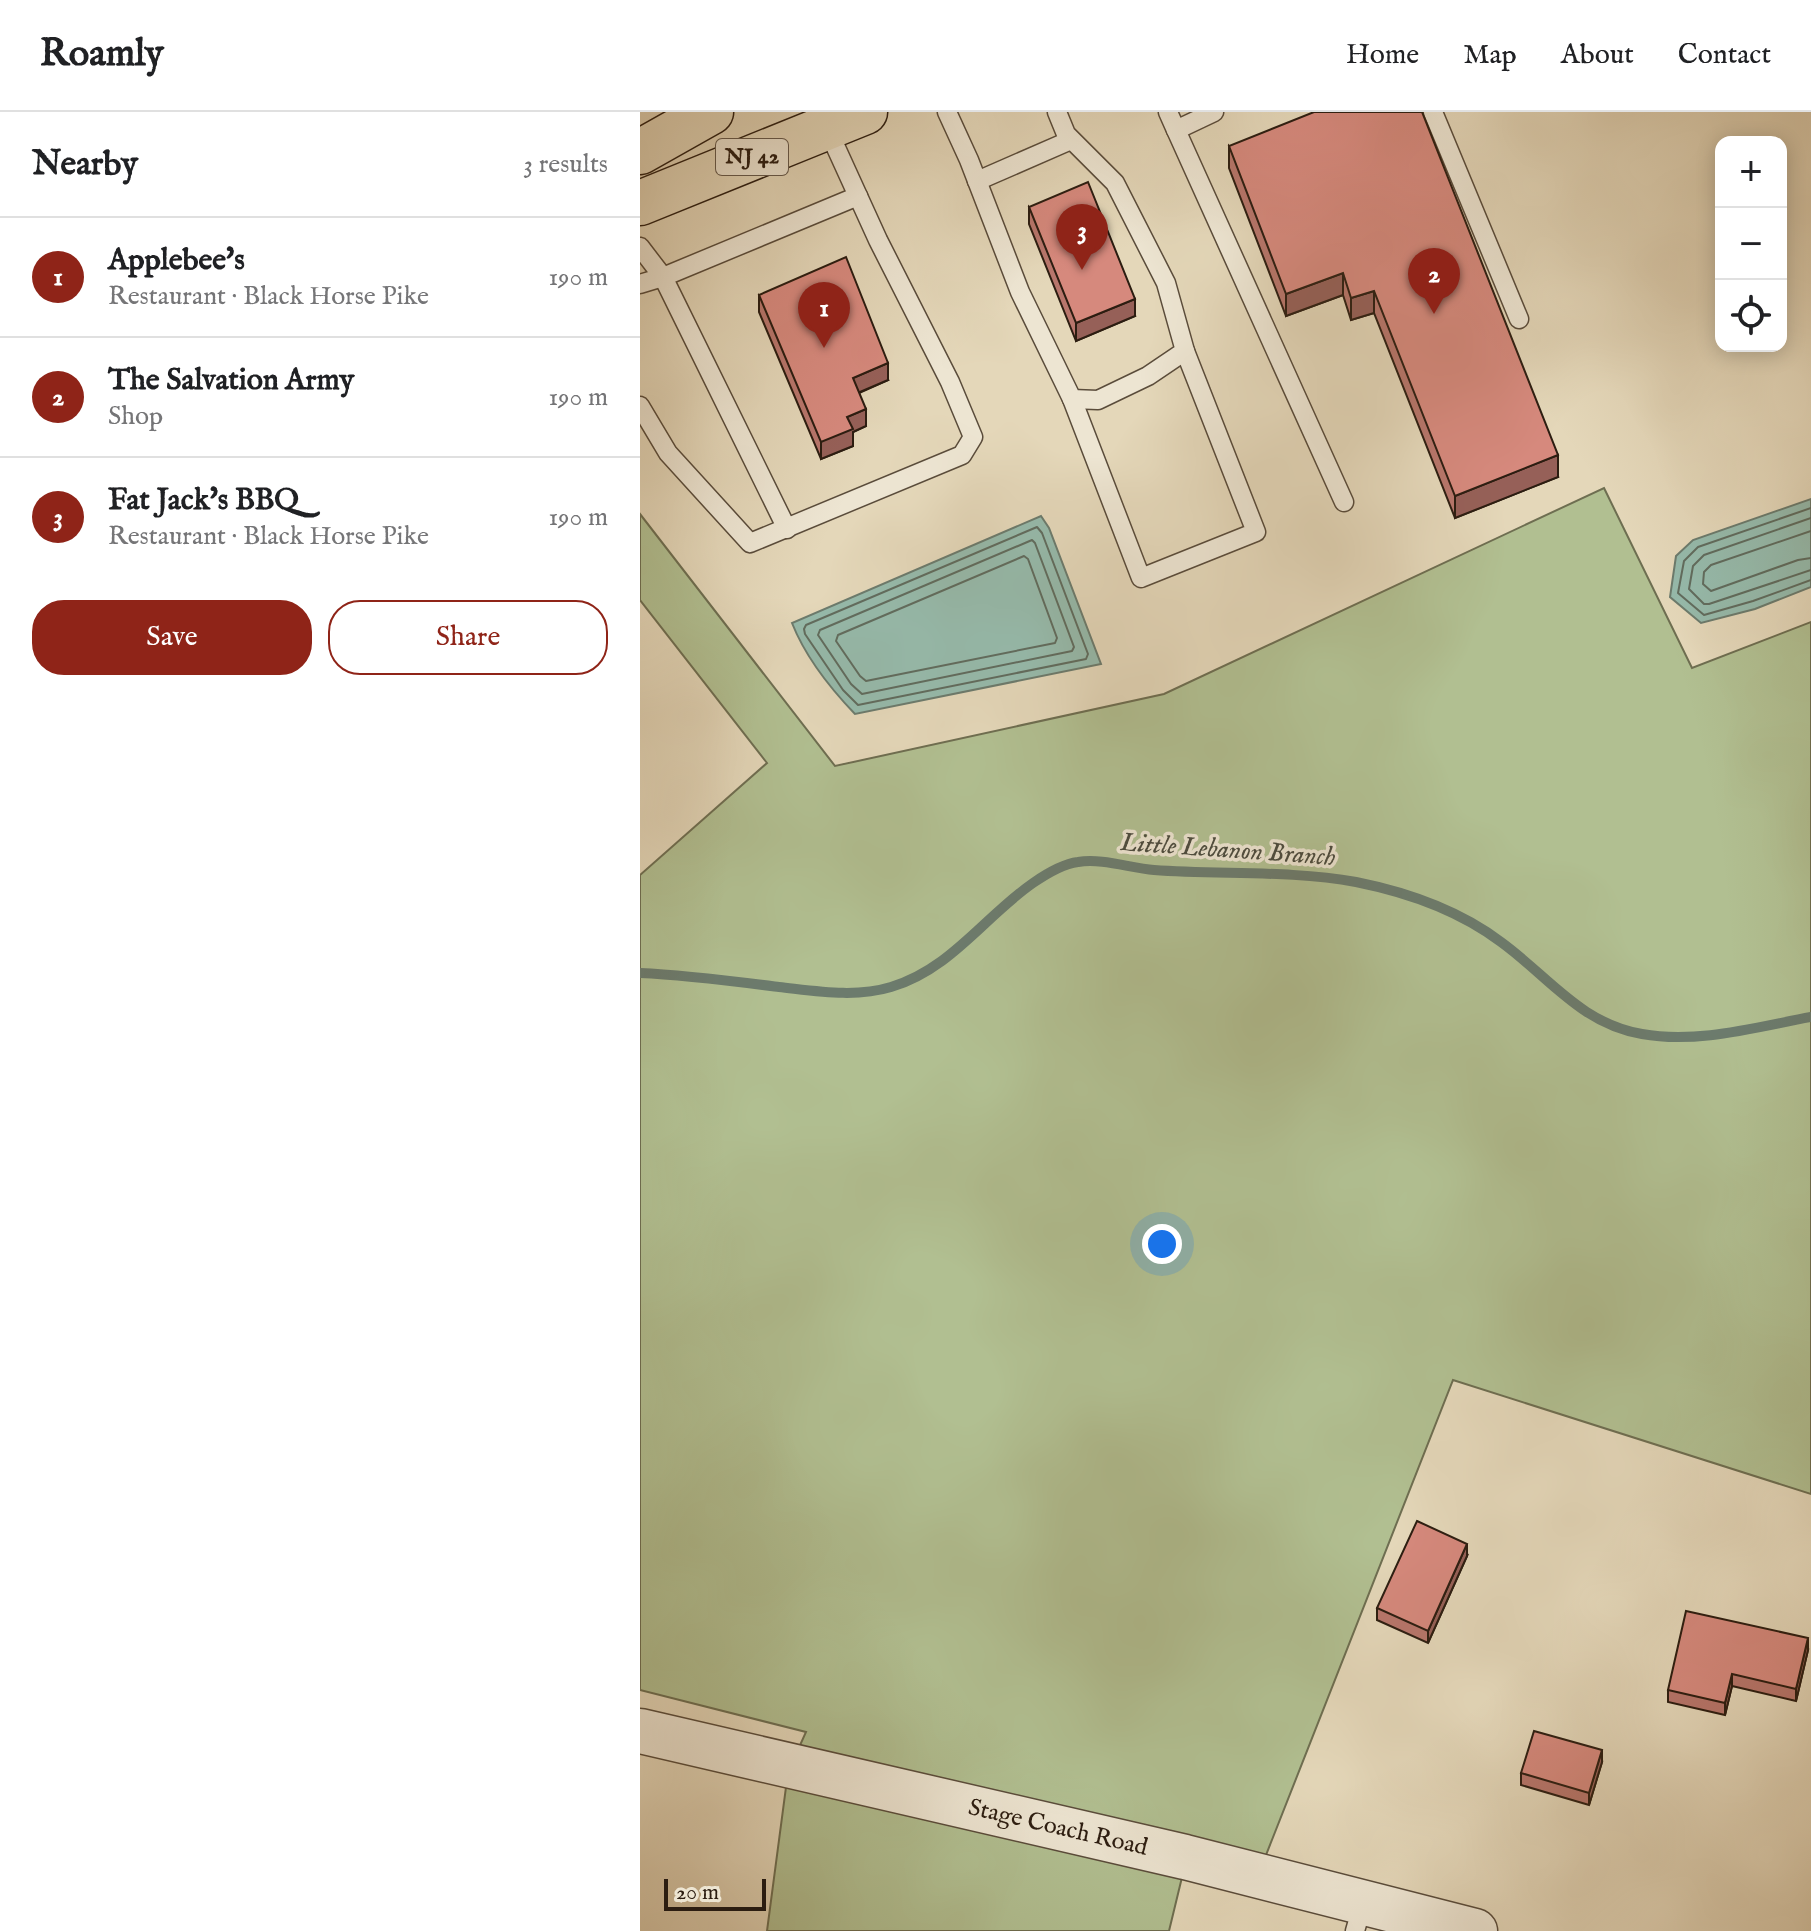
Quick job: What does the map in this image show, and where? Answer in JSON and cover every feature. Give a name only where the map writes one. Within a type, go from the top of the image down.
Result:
[{"type":"highway","name":"NJ 42","points":[[640,134],[692,112]]},
{"type":"highway","points":[[640,152],[711,112]]},
{"type":"highway","name":"NJ 42","points":[[640,203],[846,120]]},
{"type":"street","name":"Stage Coach Road","points":[[640,1731],[1185,1857],[1359,1917],[1475,1931]]},
{"type":"lane","points":[[947,112],[1020,292],[1072,399],[1141,578],[1256,532],[1185,351],[1166,283],[1115,183],[1066,134],[1057,112]]},
{"type":"lane","points":[[1214,112],[1172,121],[1344,502]]},
{"type":"lane","points":[[1433,112],[1519,319]]},
{"type":"lane","points":[[640,406],[668,453],[750,543],[962,455],[973,437],[950,382],[858,196],[846,120]]},
{"type":"lane","points":[[977,181],[1071,140]]},
{"type":"lane","points":[[640,284],[858,196]]},
{"type":"lane","points":[[640,247],[663,277],[787,529]]},
{"type":"lane","points":[[1072,399],[1098,400],[1148,376],[1185,351]]},
{"type":"shaded area","points":[[1604,488],[1692,668],[1811,622],[1811,1494],[1453,1380],[1255,1883],[1184,1869],[1169,1931],[767,1931],[788,1772],[806,1732],[640,1690],[640,875],[767,763],[640,600],[640,514],[835,766],[1164,694]]},
{"type":"water","points":[[1811,499],[1811,587],[1755,609],[1701,623],[1670,597],[1676,556],[1693,540]]},
{"type":"water","points":[[1041,516],[1049,528],[1101,664],[855,714],[819,671],[792,623]]},
{"type":"building","points":[[1314,112],[1422,112],[1558,455],[1455,496],[1374,291],[1351,298],[1343,273],[1286,294],[1229,146]]},
{"type":"building","points":[[1088,182],[1135,299],[1076,323],[1029,207]]},
{"type":"building","points":[[846,257],[888,363],[853,378],[866,409],[847,417],[853,429],[821,442],[759,295]]},
{"type":"building","points":[[1417,1521],[1467,1544],[1428,1631],[1377,1608]]},
{"type":"building","points":[[1686,1611],[1808,1638],[1796,1689],[1732,1674],[1725,1703],[1668,1690]]},
{"type":"building","points":[[1534,1731],[1602,1750],[1589,1793],[1521,1773]]},
{"type":"waterway","name":"Little Lebanon Branch","points":[[640,973],[835,993],[891,987],[932,968],[1015,896],[1043,876],[1072,863],[1097,861],[1154,870],[1331,878],[1413,897],[1485,931],[1566,997],[1601,1020],[1642,1034],[1706,1036],[1811,1017]]},
{"type":"place","name":"Fat Jack's BBQ","points":[[1082,270]]},
{"type":"place","name":"The Salvation Army","points":[[1434,314]]},
{"type":"place","name":"Applebee's","points":[[824,348]]}]
